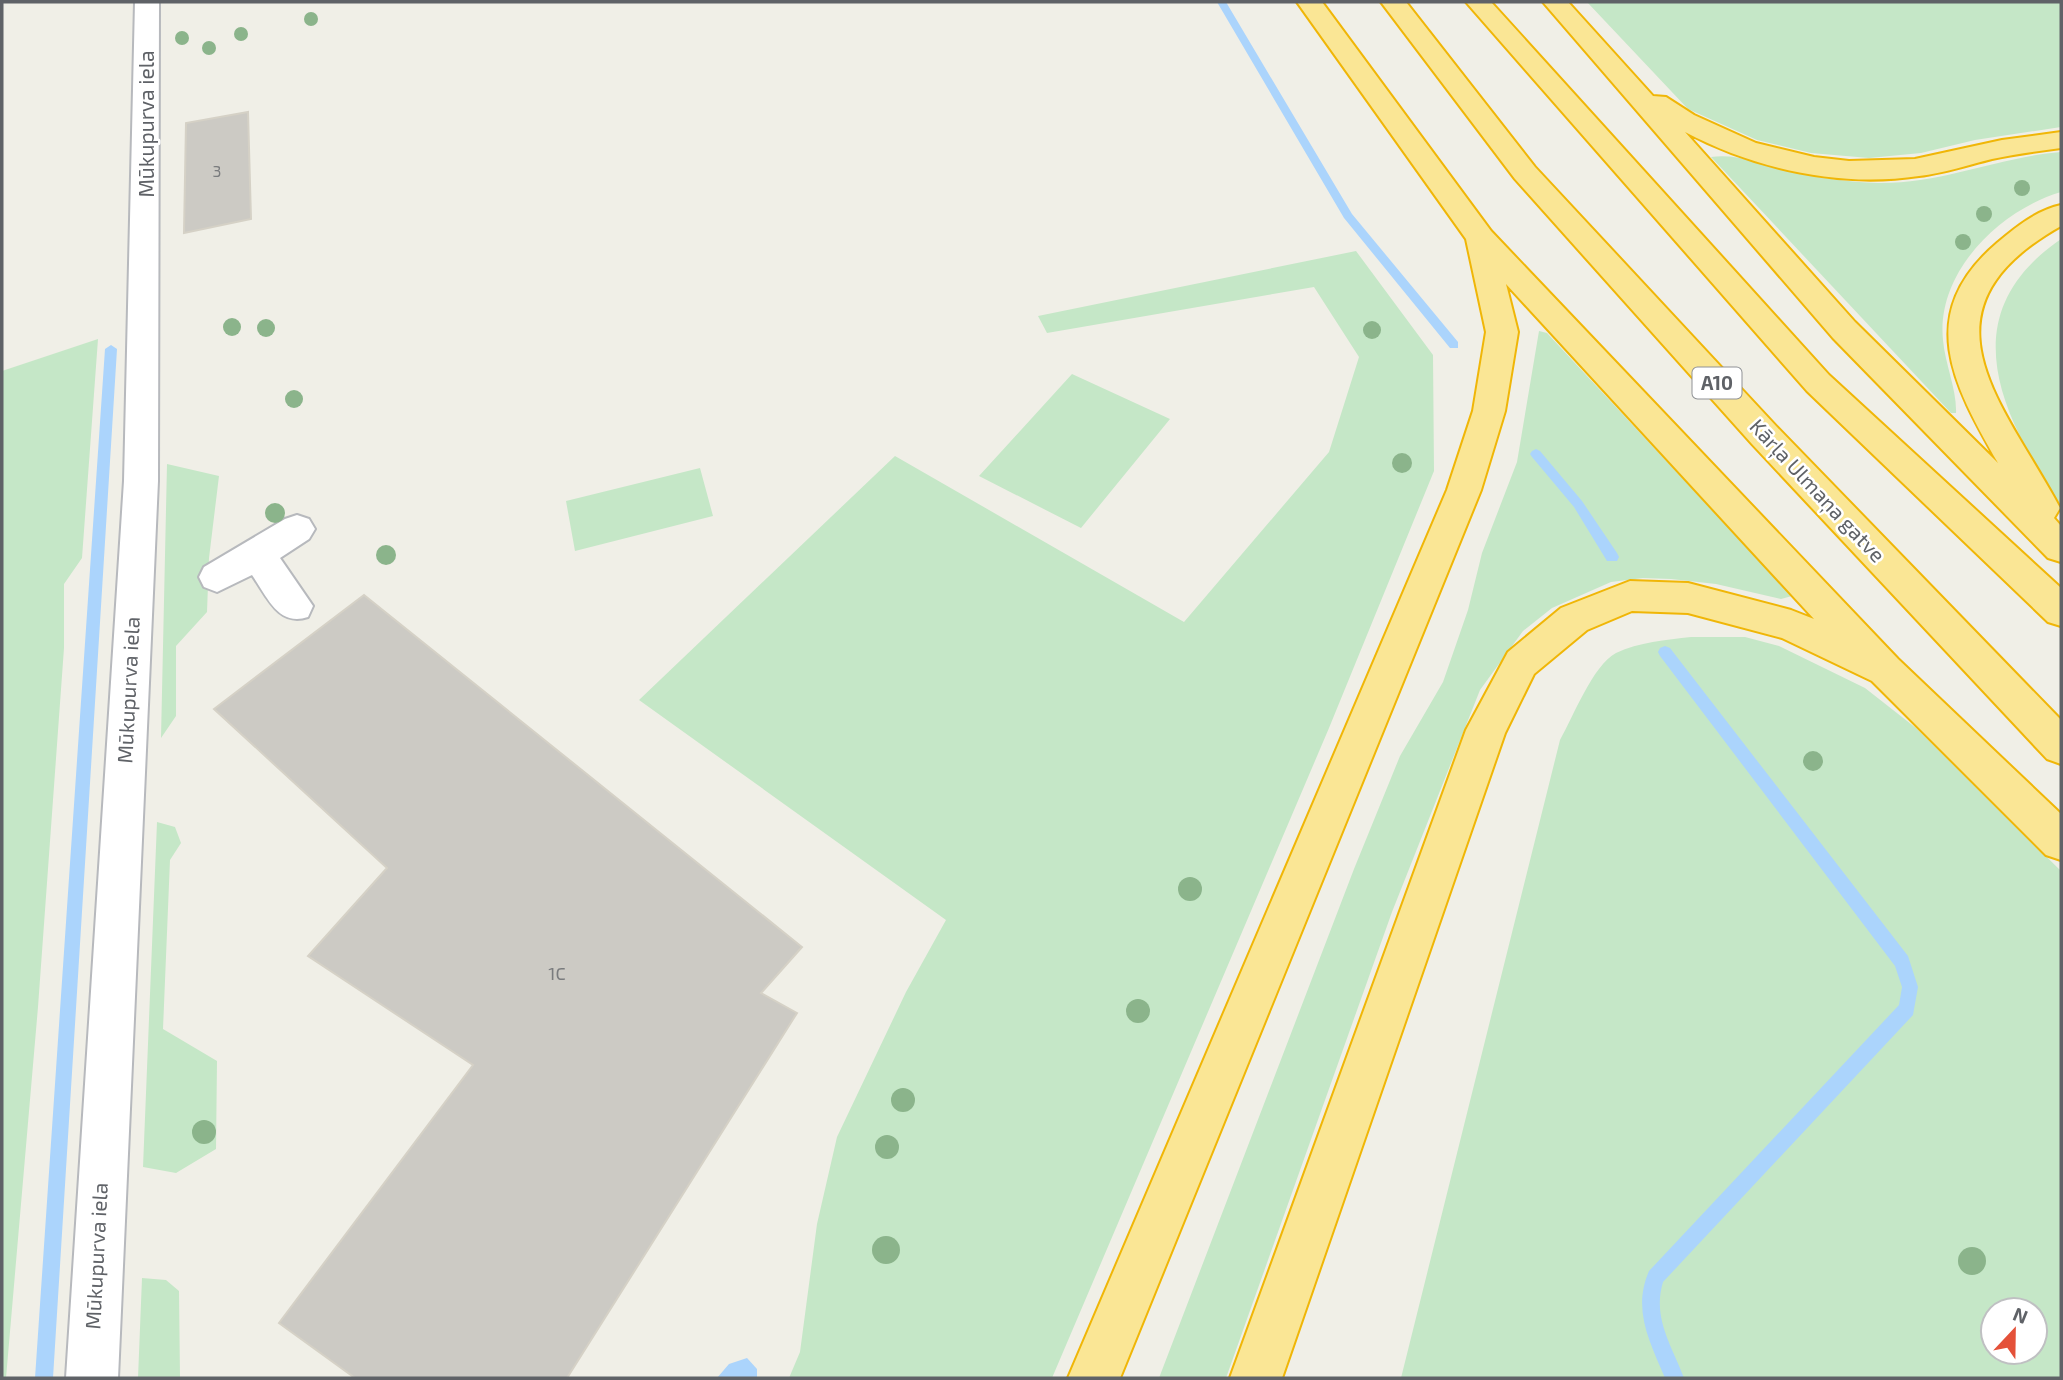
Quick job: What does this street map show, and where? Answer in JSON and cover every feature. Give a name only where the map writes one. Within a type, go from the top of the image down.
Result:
[{"type":"highway","points":[[1308,2],[1481,238],[1885,670],[2061,841]]},
{"type":"highway","name":"Kārļa Ulmaņa gatve","points":[[1393,2],[1525,173],[1764,435],[2061,747]]},
{"type":"highway","points":[[1478,2],[1818,383],[2061,611]]},
{"type":"highway","points":[[1555,2],[1844,330],[2061,548]]},
{"type":"highway","points":[[1592,46],[1647,96],[1693,125],[1748,149],[1803,163],[1874,170],[1913,169],[2019,145],[2061,140]]},
{"type":"highway","points":[[2061,214],[2019,238],[2001,253],[1984,274],[1973,293],[1966,316],[1964,340],[1967,364],[1992,424],[2038,501],[2061,532]]},
{"type":"highway","points":[[1094,1378],[1464,490],[1489,411],[1502,332],[1481,238]]},
{"type":"highway","points":[[1256,1378],[1486,730],[1521,663],[1574,619],[1630,596],[1688,598],[1791,625],[1885,670]]},
{"type":"street","name":"Mūkupurva iela","points":[[92,1378],[141,481],[147,2]]},
{"type":"street","points":[[217,577],[297,529]]},
{"type":"street","points":[[257,554],[295,606]]},
{"type":"green space","points":[[1587,2],[2061,2],[2061,127],[1975,140],[1921,153],[1869,158],[1811,153],[1757,140],[1688,109]]},
{"type":"green space","points":[[2061,152],[2061,192],[2016,213],[1995,229],[1976,247],[1961,268],[1950,291],[1944,315],[1943,340],[1955,395],[1956,413],[1951,413],[1711,157],[1741,158],[1811,176],[1878,183],[1924,179]]},
{"type":"green space","points":[[2061,239],[2061,505],[2029,454],[2007,407],[1999,379],[1996,353],[1997,327],[2004,303],[2017,281],[2036,259]]},
{"type":"green space","points":[[1356,251],[1433,355],[1434,471],[1329,728],[1052,1378],[789,1378],[800,1352],[817,1224],[837,1137],[906,992],[946,920],[639,700],[895,456],[1184,622],[1329,452],[1359,357],[1314,287],[1047,333],[1038,316]]},
{"type":"green space","points":[[1539,331],[1547,333],[1792,596],[1781,599],[1716,584],[1671,579],[1643,578],[1611,582],[1552,608],[1523,631],[1480,690],[1392,912],[1226,1378],[1159,1378],[1400,756],[1443,682],[1468,610],[1482,553],[1517,462]]},
{"type":"green space","points":[[98,339],[82,558],[64,584],[64,648],[38,1007],[6,1378],[2,1378],[2,371]]},
{"type":"green space","points":[[1072,374],[1170,419],[1081,528],[979,476]]},
{"type":"green space","points":[[167,464],[219,476],[209,558],[207,612],[176,646],[176,716],[161,738]]},
{"type":"green space","points":[[700,468],[713,516],[575,551],[566,501]]},
{"type":"green space","points":[[1691,637],[1745,637],[1779,646],[1865,688],[1916,728],[2061,871],[2061,1378],[1401,1378],[1560,740],[1599,668],[1616,653],[1653,642]]},
{"type":"green space","points":[[157,822],[175,827],[181,843],[170,860],[163,1029],[217,1061],[216,1149],[176,1173],[143,1167]]},
{"type":"green space","points":[[142,1278],[166,1280],[179,1291],[180,1378],[138,1378]]},
{"type":"water","points":[[747,1358],[757,1369],[757,1378],[717,1378],[729,1364]]},
{"type":"building","points":[[248,112],[251,219],[184,233],[186,123]]},
{"type":"building","points":[[364,595],[802,947],[761,993],[797,1013],[567,1378],[355,1378],[279,1323],[473,1065],[308,956],[387,868],[214,709]]},
{"type":"waterway","points":[[1221,2],[1348,216],[1454,345]]},
{"type":"waterway","points":[[44,1378],[111,349]]},
{"type":"waterway","points":[[1536,454],[1578,504],[1612,557]]},
{"type":"waterway","points":[[1665,652],[1902,962],[1910,987],[1907,1009],[1655,1277],[1651,1291],[1651,1316],[1675,1378]]}]
